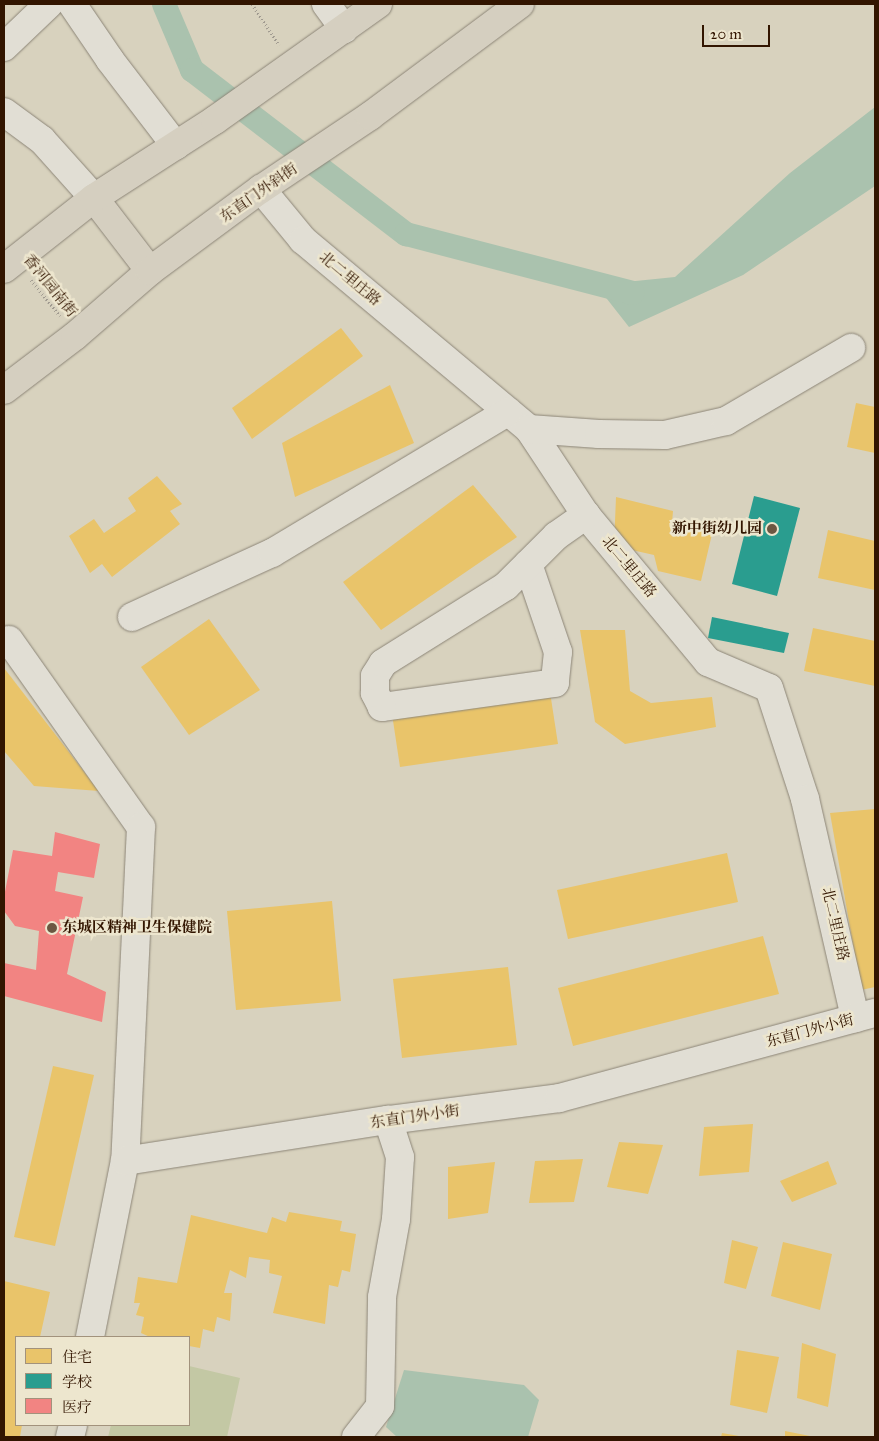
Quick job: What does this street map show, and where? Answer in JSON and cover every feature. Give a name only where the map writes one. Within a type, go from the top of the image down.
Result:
[{"type":"main road","points":[[10,264],[94,198],[215,120],[378,4]]},
{"type":"main road","name":"东直门外斜街","points":[[4,390],[75,336],[150,271],[261,190],[370,116],[520,4]]},
{"type":"main road","points":[[94,198],[150,271]]},
{"type":"street","points":[[4,47],[48,4]]},
{"type":"street","points":[[72,4],[110,60],[176,146]]},
{"type":"street","points":[[326,4],[344,29]]},
{"type":"street","points":[[4,112],[42,140],[94,198]]},
{"type":"street","name":"北二里庄路","points":[[261,190],[303,240],[529,429],[586,516],[708,662],[769,688],[805,799],[865,1016]]},
{"type":"street","points":[[529,429],[599,434],[665,435],[726,421],[851,348]]},
{"type":"street","points":[[132,617],[272,553],[508,412]]},
{"type":"street","points":[[528,564],[558,652],[555,683],[382,707],[374,693],[375,676],[383,663],[506,586],[528,564],[556,536],[586,516]]},
{"type":"street","points":[[9,640],[141,827],[125,1161],[90,1336]]},
{"type":"street","name":"东直门外小街","points":[[125,1161],[388,1120],[559,1098],[865,1016]]},
{"type":"street","points":[[356,1437],[380,1406],[382,1297],[396,1220],[400,1157],[388,1120]]},
{"type":"path","points":[[252,4],[292,65]]},
{"type":"path","name":"香河园南街","points":[[10,264],[75,336]]},
{"type":"shaded area","points":[[875,107],[875,186],[743,275],[629,327],[596,285],[675,277],[790,173]]},
{"type":"shaded area","points":[[190,1366],[240,1378],[227,1437],[108,1437],[111,1426],[190,1426]]},
{"type":"shaded area","points":[[404,1370],[524,1385],[539,1400],[528,1437],[397,1437],[386,1427]]},
{"type":"building: 住宅","points":[[341,328],[363,356],[252,439],[232,408]]},
{"type":"building: 住宅","points":[[390,385],[414,443],[295,497],[282,443]]},
{"type":"building: 住宅","points":[[856,403],[875,407],[875,453],[847,447]]},
{"type":"building: 住宅","points":[[157,476],[182,504],[170,511],[180,524],[112,577],[102,564],[90,573],[69,536],[94,519],[104,533],[136,511],[128,498]]},
{"type":"building: 住宅","points":[[473,485],[517,537],[381,630],[343,582]]},
{"type":"building: 住宅","points":[[616,497],[673,511],[672,523],[712,534],[701,581],[658,571],[654,555],[614,546]]},
{"type":"building: 住宅","points":[[828,530],[875,541],[875,590],[818,578]]},
{"type":"building: 住宅","points":[[209,619],[260,690],[189,735],[141,667]]},
{"type":"building: 住宅","points":[[813,628],[875,641],[875,686],[804,671]]},
{"type":"building: 住宅","points":[[580,630],[625,630],[630,691],[651,703],[712,697],[716,727],[625,744],[595,722]]},
{"type":"building: 住宅","points":[[4,668],[99,791],[34,786],[4,751]]},
{"type":"building: 住宅","points":[[550,692],[558,744],[400,767],[392,714]]},
{"type":"building: 住宅","points":[[875,809],[875,987],[861,990],[830,813]]},
{"type":"building: 住宅","points":[[727,853],[738,902],[568,939],[557,890]]},
{"type":"building: 住宅","points":[[332,901],[341,1001],[236,1010],[227,911]]},
{"type":"building: 住宅","points":[[763,936],[779,994],[573,1046],[558,988]]},
{"type":"building: 住宅","points":[[508,967],[517,1045],[402,1058],[393,979]]},
{"type":"building: 住宅","points":[[53,1066],[94,1075],[55,1246],[14,1237]]},
{"type":"building: 住宅","points":[[753,1124],[749,1172],[699,1176],[704,1127]]},
{"type":"building: 住宅","points":[[619,1142],[663,1145],[648,1194],[607,1187]]},
{"type":"building: 住宅","points":[[583,1159],[574,1202],[529,1203],[535,1161]]},
{"type":"building: 住宅","points":[[828,1161],[837,1184],[792,1202],[780,1181]]},
{"type":"building: 住宅","points":[[495,1162],[488,1213],[448,1219],[448,1167]]},
{"type":"building: 住宅","points":[[289,1212],[342,1221],[340,1231],[356,1234],[350,1272],[342,1270],[338,1287],[329,1285],[325,1324],[273,1313],[282,1276],[269,1273],[270,1260],[249,1257],[246,1278],[230,1270],[224,1293],[232,1293],[230,1321],[217,1317],[214,1332],[203,1329],[200,1348],[190,1346],[190,1336],[148,1336],[141,1333],[144,1317],[136,1315],[140,1303],[134,1303],[138,1277],[177,1283],[191,1215],[267,1233],[272,1217],[286,1222]]},
{"type":"building: 住宅","points":[[732,1240],[758,1247],[746,1289],[724,1283]]},
{"type":"building: 住宅","points":[[783,1242],[832,1254],[820,1310],[771,1296]]},
{"type":"building: 住宅","points":[[4,1281],[50,1292],[40,1336],[15,1336],[15,1426],[22,1426],[20,1437],[4,1437]]},
{"type":"building: 住宅","points":[[802,1343],[836,1354],[828,1407],[797,1398]]},
{"type":"building: 住宅","points":[[737,1350],[779,1357],[767,1413],[730,1405]]},
{"type":"building: 住宅","points":[[785,1431],[810,1436],[810,1437],[785,1437]]},
{"type":"building: 住宅","points":[[722,1433],[739,1436],[739,1437],[721,1437]]},
{"type":"building: 学校","points":[[754,496],[800,508],[777,596],[732,584]]},
{"type":"building: 学校","points":[[712,617],[789,633],[784,653],[708,638]]},
{"type":"building: 医疗","name":"东城区精神卫生保健院","points":[[55,832],[100,844],[94,878],[58,872],[55,891],[83,897],[67,974],[106,992],[102,1022],[4,996],[4,963],[36,970],[39,931],[15,926],[4,911],[4,897],[13,850],[52,856]]},
{"type":"waterway","points":[[164,4],[192,70],[406,234],[632,293]]},
{"type":"place","name":"新中街幼儿园","points":[[772,529]]},
{"type":"place","name":"东城区精神卫生保健院","points":[[52,928]]}]
